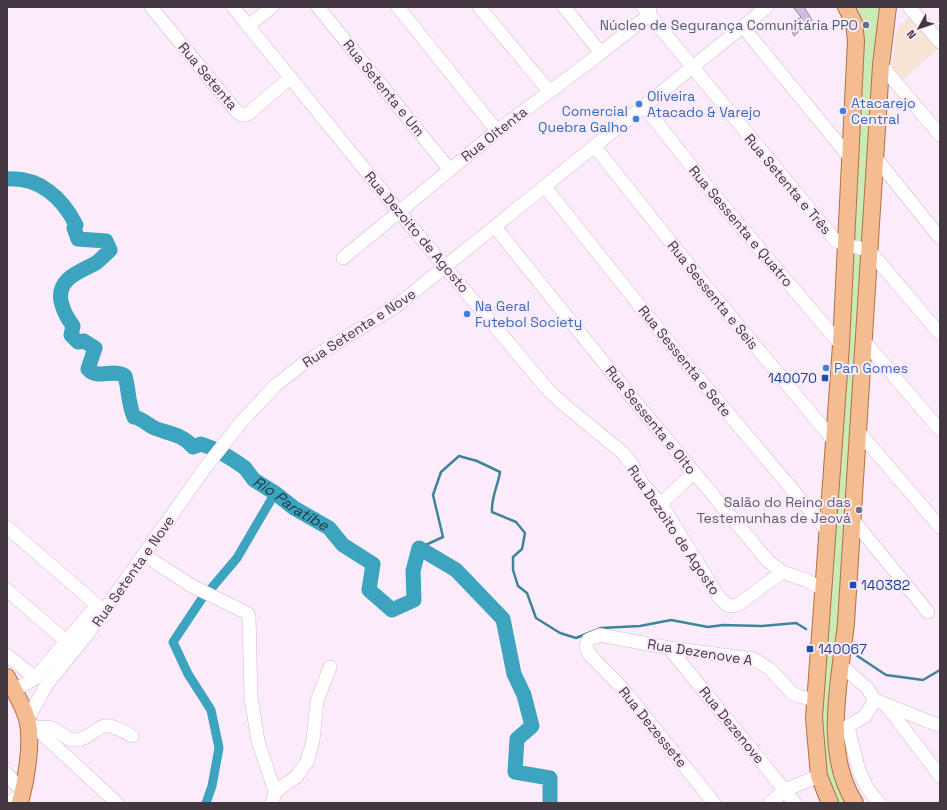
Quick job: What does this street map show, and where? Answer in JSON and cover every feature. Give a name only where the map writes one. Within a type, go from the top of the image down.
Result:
[{"type":"main road","points":[[830,803],[819,776],[814,737],[841,345],[851,159],[856,41],[854,23],[846,7]]},
{"type":"main road","points":[[855,803],[850,795],[838,762],[842,730],[841,665],[846,624],[853,520],[881,66],[888,7]]},
{"type":"main road","points":[[824,590],[838,591],[848,589]]},
{"type":"main road","points":[[821,622],[827,615],[831,614],[837,615],[846,624]]},
{"type":"main road","points":[[10,682],[31,724],[28,765],[22,798]]},
{"type":"street","name":"Rua Setenta","points":[[151,7],[237,112],[242,115],[248,114],[290,78]]},
{"type":"street","name":"Rua Dezoito de Agosto","points":[[233,7],[445,268],[550,392],[622,453],[633,466],[641,482],[661,504],[718,596],[727,605],[732,606],[739,604],[782,572]]},
{"type":"street","points":[[248,26],[272,7]]},
{"type":"street","name":"Rua Setenta e Um","points":[[318,7],[449,169]]},
{"type":"street","points":[[398,7],[497,131]]},
{"type":"street","points":[[479,7],[549,91]]},
{"type":"street","points":[[564,7],[601,53]]},
{"type":"street","name":"Rua Setenta e Nove","points":[[31,724],[47,684],[86,636],[101,608],[144,556],[205,468],[242,421],[276,385],[304,363],[395,307],[595,147],[766,7]]},
{"type":"street","points":[[909,7],[939,39]]},
{"type":"street","name":"Rua Oitenta","points":[[343,258],[400,213],[449,169],[549,91],[601,53],[647,10]]},
{"type":"street","name":"Rua Setenta e Três","points":[[647,10],[835,240],[846,245],[869,250]]},
{"type":"street","points":[[743,27],[851,159]]},
{"type":"street","points":[[881,66],[940,135]]},
{"type":"street","name":"Rua Sessenta e Quatro","points":[[644,106],[714,195],[841,345]]},
{"type":"street","name":"Rua Sessenta e Seis","points":[[595,147],[708,289],[834,441]]},
{"type":"street","points":[[875,157],[940,238]]},
{"type":"street","name":"Rua Sessenta e Sete","points":[[545,187],[675,350],[828,532]]},
{"type":"street","name":"Rua Sessenta e Oito","points":[[495,227],[755,546],[782,572],[806,580],[824,590]]},
{"type":"street","points":[[869,250],[940,334]]},
{"type":"street","points":[[864,342],[940,430]]},
{"type":"street","points":[[858,431],[940,527]]},
{"type":"street","points":[[661,504],[694,472]]},
{"type":"street","points":[[853,520],[928,612]]},
{"type":"street","points":[[7,528],[101,608],[66,641],[35,678],[20,687],[10,682]]},
{"type":"street","points":[[144,556],[192,586],[248,613],[251,698],[258,741],[273,798],[297,776],[307,762],[313,740],[317,701],[330,667]]},
{"type":"street","points":[[7,590],[66,641]]},
{"type":"street","name":"Rua Dezenove A","points":[[589,654],[586,649],[586,642],[592,637],[600,635],[669,648],[753,659],[770,669],[791,692],[798,696],[816,700]]},
{"type":"street","name":"Rua Dezenove","points":[[669,648],[795,803]]},
{"type":"street","name":"Rua Dezessete","points":[[589,654],[622,688],[706,800]]},
{"type":"street","points":[[7,655],[35,678]]},
{"type":"street","points":[[841,665],[881,702],[938,773]]},
{"type":"street","points":[[881,702],[939,725]]},
{"type":"street","points":[[879,803],[867,788],[842,730],[865,716],[881,702]]},
{"type":"street","points":[[31,724],[51,727],[75,740],[84,739],[105,726],[110,726],[132,736]]},
{"type":"street","points":[[31,724],[117,803]]},
{"type":"street","points":[[7,774],[22,798],[10,803]]},
{"type":"street","points":[[770,803],[785,790],[819,776]]},
{"type":"shaded area","points":[[911,15],[939,48],[901,81],[892,71],[895,37],[899,26]]},
{"type":"green space","points":[[858,7],[883,7],[837,682],[850,803],[833,803],[817,727],[855,16]]},
{"type":"building","points":[[793,7],[804,7],[812,20],[794,36],[789,26],[801,17]]},
{"type":"waterway","name":"Rio Paratibe","points":[[7,179],[29,181],[48,191],[64,206],[70,215],[76,225],[74,228],[78,239],[106,241],[110,250],[96,263],[77,273],[66,281],[61,293],[61,301],[63,308],[73,326],[71,335],[78,342],[84,341],[95,348],[88,369],[96,374],[116,373],[125,376],[134,417],[141,419],[154,428],[181,437],[193,447],[201,444],[217,450],[245,468],[254,480],[275,493],[294,508],[329,528],[343,545],[373,564],[369,590],[392,610],[414,600],[413,571],[419,548],[456,570],[503,619],[514,674],[524,695],[532,726],[517,739],[515,772],[550,778],[550,803]]},
{"type":"waterway","points":[[419,548],[443,537],[433,495],[441,472],[459,456],[477,461],[500,472],[492,512],[516,522],[525,533],[522,549],[513,557],[513,570],[518,586],[527,593],[536,618],[560,633],[576,638],[601,628],[640,626],[671,620],[708,627],[723,625],[761,626],[796,623],[806,629]]},
{"type":"waterway","points":[[209,591],[237,558],[275,493]]},
{"type":"waterway","points":[[203,597],[173,642],[188,674],[211,710],[219,748],[212,786],[206,803]]},
{"type":"waterway","points":[[850,651],[886,675],[923,680],[940,670]]},
{"type":"place","name":"Núcleo de Segurança Comunitária PPO","points":[[866,25]]},
{"type":"place","name":"Oliveira Atacado & Varejo","points":[[639,104]]},
{"type":"place","name":"Atacarejo Central","points":[[843,111]]},
{"type":"place","name":"Comercial Quebra Galho","points":[[636,119]]},
{"type":"place","name":"Na Geral Futebol Society","points":[[467,314]]},
{"type":"place","name":"Pan Gomes","points":[[826,368]]},
{"type":"place","name":"140070","points":[[825,378]]},
{"type":"place","name":"Salão do Reino das Testemunhas de Jeová","points":[[859,510]]},
{"type":"place","name":"140382","points":[[853,585]]},
{"type":"place","name":"140067","points":[[810,649]]}]
